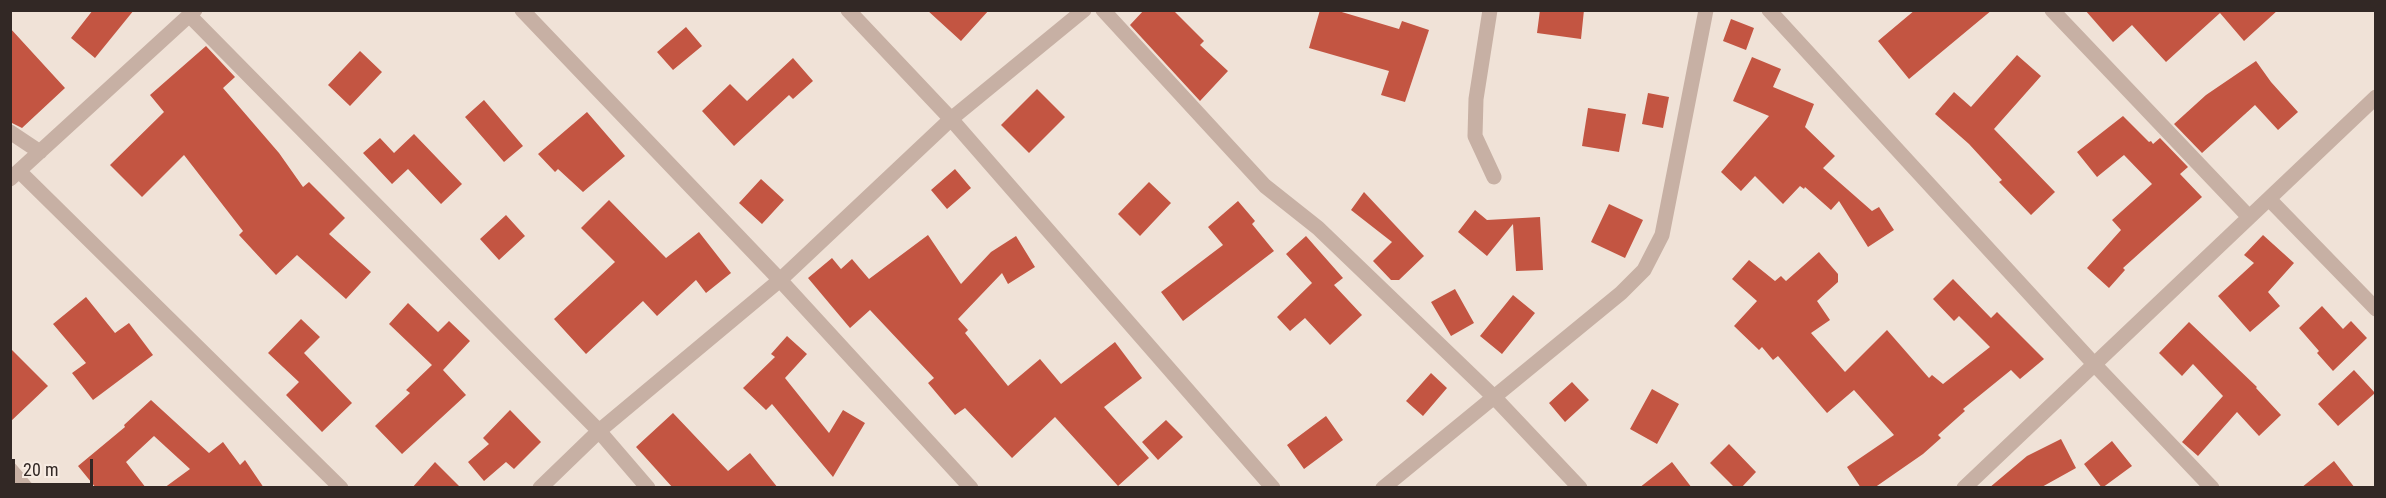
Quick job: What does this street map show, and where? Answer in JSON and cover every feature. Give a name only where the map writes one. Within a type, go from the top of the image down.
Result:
[{"type":"street","points":[[522,10],[780,280],[971,488]]},
{"type":"street","points":[[848,10],[951,119],[1273,488]]},
{"type":"street","points":[[540,488],[599,431],[780,280],[951,119],[1084,10]]},
{"type":"street","points":[[1103,10],[1265,186],[1318,228],[1495,398],[1580,488]]},
{"type":"street","points":[[1490,10],[1476,99],[1475,136],[1494,177]]},
{"type":"street","points":[[1383,488],[1495,398],[1644,270],[1662,235],[1706,10]]},
{"type":"street","points":[[1768,10],[2094,364],[2212,488]]},
{"type":"street","points":[[2052,10],[2249,217]]},
{"type":"street","points":[[341,488],[15,175],[193,13],[599,431],[648,488]]},
{"type":"street","points":[[1964,488],[2376,97]]},
{"type":"street","points":[[10,132],[40,152]]},
{"type":"street","points":[[2269,199],[2376,309]]},
{"type":"street","points":[[10,469],[26,488]]},
{"type":"building","points":[[93,10],[134,10],[95,58],[71,38]]},
{"type":"building","points":[[927,10],[989,10],[961,41]]},
{"type":"building","points":[[1144,10],[1173,10],[1204,41],[1200,45],[1228,71],[1200,101],[1130,25]]},
{"type":"building","points":[[1320,10],[1335,10],[1399,29],[1402,21],[1429,30],[1405,102],[1381,95],[1389,71],[1309,48]]},
{"type":"building","points":[[1540,10],[1584,10],[1581,39],[1537,33]]},
{"type":"building","points":[[1915,10],[1992,10],[1909,79],[1878,41]]},
{"type":"building","points":[[2085,10],[2278,10],[2244,41],[2220,13],[2166,62],[2132,25],[2113,42]]},
{"type":"building","points":[[1731,19],[1754,28],[1746,50],[1723,41]]},
{"type":"building","points":[[686,27],[702,46],[673,70],[657,52]]},
{"type":"building","points":[[10,28],[65,88],[22,128],[10,122]]},
{"type":"building","points":[[206,46],[235,77],[223,88],[279,153],[303,187],[309,182],[345,218],[329,234],[371,272],[346,299],[297,255],[276,275],[239,235],[243,231],[184,155],[142,197],[110,165],[164,112],[150,95]]},
{"type":"building","points":[[360,51],[382,72],[350,106],[328,85]]},
{"type":"building","points":[[2017,55],[2041,76],[1994,129],[2055,192],[2031,215],[1999,182],[2002,180],[1969,144],[1935,114],[1954,92],[1971,107]]},
{"type":"building","points":[[1752,57],[1781,69],[1773,87],[1814,104],[1805,127],[1835,156],[1823,168],[1872,211],[1879,207],[1894,230],[1868,247],[1839,201],[1831,210],[1805,187],[1804,189],[1800,186],[1783,204],[1755,176],[1741,191],[1721,172],[1769,116],[1733,101]]},
{"type":"building","points":[[793,58],[813,81],[793,99],[789,95],[734,146],[702,111],[730,84],[747,101]]},
{"type":"building","points":[[2256,61],[2298,112],[2278,130],[2255,105],[2202,153],[2174,124],[2206,95]]},
{"type":"building","points":[[1037,89],[1065,117],[1029,153],[1001,125]]},
{"type":"building","points":[[1648,93],[1669,97],[1663,128],[1642,124]]},
{"type":"building","points":[[484,100],[523,146],[504,162],[465,117]]},
{"type":"building","points":[[1588,108],[1626,114],[1619,152],[1582,146]]},
{"type":"building","points":[[587,112],[625,156],[583,192],[558,169],[555,172],[538,154]]},
{"type":"building","points":[[2123,116],[2149,142],[2153,144],[2160,138],[2188,167],[2180,174],[2202,197],[2123,268],[2125,270],[2109,288],[2087,268],[2121,230],[2112,220],[2152,184],[2124,155],[2097,177],[2077,152]]},
{"type":"building","points":[[414,134],[462,184],[441,204],[408,169],[392,184],[363,153],[380,138],[394,153]]},
{"type":"building","points":[[955,169],[971,188],[947,209],[931,190]]},
{"type":"building","points":[[761,179],[784,200],[762,224],[739,203]]},
{"type":"building","points":[[1149,182],[1171,203],[1140,236],[1118,214]]},
{"type":"building","points":[[1364,192],[1424,256],[1399,280],[1391,280],[1373,261],[1392,242],[1351,210]]},
{"type":"building","points":[[609,200],[666,258],[699,232],[731,273],[706,293],[696,280],[657,316],[643,301],[586,354],[554,319],[615,262],[581,228]]},
{"type":"building","points":[[1238,201],[1255,221],[1252,224],[1274,251],[1183,321],[1161,292],[1223,245],[1208,227]]},
{"type":"building","points":[[1609,204],[1643,220],[1625,258],[1591,242]]},
{"type":"building","points":[[1475,210],[1487,220],[1540,217],[1543,270],[1516,271],[1513,224],[1487,256],[1458,232]]},
{"type":"building","points":[[506,215],[525,236],[499,260],[480,239]]},
{"type":"building","points":[[928,235],[961,284],[991,252],[1016,236],[1035,267],[1008,284],[1002,273],[958,319],[968,330],[965,333],[1008,386],[1040,359],[1061,384],[1115,342],[1142,378],[1104,407],[1149,458],[1118,486],[1055,417],[1012,458],[965,408],[955,415],[928,383],[934,378],[870,310],[850,328],[808,278],[832,258],[841,269],[852,259],[869,279]]},
{"type":"building","points":[[2263,235],[2294,263],[2268,292],[2280,306],[2250,332],[2218,296],[2254,263],[2244,255]]},
{"type":"building","points":[[1306,236],[1343,278],[1334,285],[1362,315],[1330,345],[1305,318],[1290,331],[1277,317],[1312,283],[1286,254]]},
{"type":"building","points":[[1819,252],[1838,274],[1838,282],[1817,301],[1830,320],[1811,333],[1845,372],[1887,330],[1929,378],[1932,375],[1943,384],[1990,347],[1959,316],[1954,321],[1933,299],[1953,279],[1991,318],[1997,312],[2044,359],[2020,379],[2011,370],[1963,409],[1965,411],[1938,435],[1941,438],[1923,454],[1874,488],[1861,488],[1847,467],[1894,435],[1854,390],[1827,413],[1778,356],[1773,360],[1762,347],[1759,350],[1734,326],[1757,301],[1732,279],[1749,260],[1775,281],[1781,276],[1786,281]]},
{"type":"building","points":[[1455,289],[1474,323],[1451,336],[1431,302]]},
{"type":"building","points":[[1513,295],[1535,313],[1502,354],[1480,336]]},
{"type":"building","points":[[86,297],[115,333],[129,323],[153,355],[93,400],[72,373],[86,363],[53,324]]},
{"type":"building","points":[[408,303],[438,332],[449,321],[470,341],[443,370],[466,395],[402,454],[375,426],[410,393],[406,390],[432,365],[389,324]]},
{"type":"building","points":[[2322,306],[2343,329],[2351,321],[2367,338],[2333,371],[2299,328]]},
{"type":"building","points":[[301,319],[320,337],[304,353],[352,403],[322,432],[286,395],[299,382],[268,353]]},
{"type":"building","points":[[2189,322],[2257,387],[2281,415],[2259,436],[2237,412],[2198,456],[2182,442],[2223,396],[2193,364],[2182,376],[2159,353]]},
{"type":"building","points":[[787,336],[807,354],[785,378],[829,433],[843,410],[865,423],[833,477],[772,404],[766,410],[743,388],[775,357],[771,354]]},
{"type":"building","points":[[10,348],[48,386],[10,422]]},
{"type":"building","points":[[2354,370],[2375,393],[2338,426],[2318,404]]},
{"type":"building","points":[[1431,373],[1447,388],[1423,416],[1406,401]]},
{"type":"building","points":[[1572,382],[1589,400],[1565,422],[1549,403]]},
{"type":"building","points":[[1652,389],[1679,404],[1657,444],[1630,429]]},
{"type":"building","points":[[151,400],[209,453],[223,442],[240,465],[245,460],[264,488],[164,488],[190,469],[154,436],[126,462],[146,488],[96,488],[78,466],[125,427],[124,425]]},
{"type":"building","points":[[510,410],[541,442],[514,469],[506,462],[484,481],[468,462],[489,444],[483,438]]},
{"type":"building","points":[[673,413],[728,471],[750,453],[778,488],[673,488],[636,447]]},
{"type":"building","points":[[1326,416],[1343,440],[1304,469],[1287,445]]},
{"type":"building","points":[[1166,420],[1183,437],[1158,460],[1142,442]]},
{"type":"building","points":[[2061,439],[2076,468],[2040,488],[1989,488],[2027,456]]},
{"type":"building","points":[[2112,441],[2132,466],[2102,488],[2084,464]]},
{"type":"building","points":[[1729,444],[1756,472],[1741,488],[1735,488],[1710,463]]},
{"type":"building","points":[[2334,461],[2355,488],[2301,488]]},
{"type":"building","points":[[435,462],[461,488],[412,488]]},
{"type":"building","points":[[1672,462],[1692,488],[1639,488]]}]
